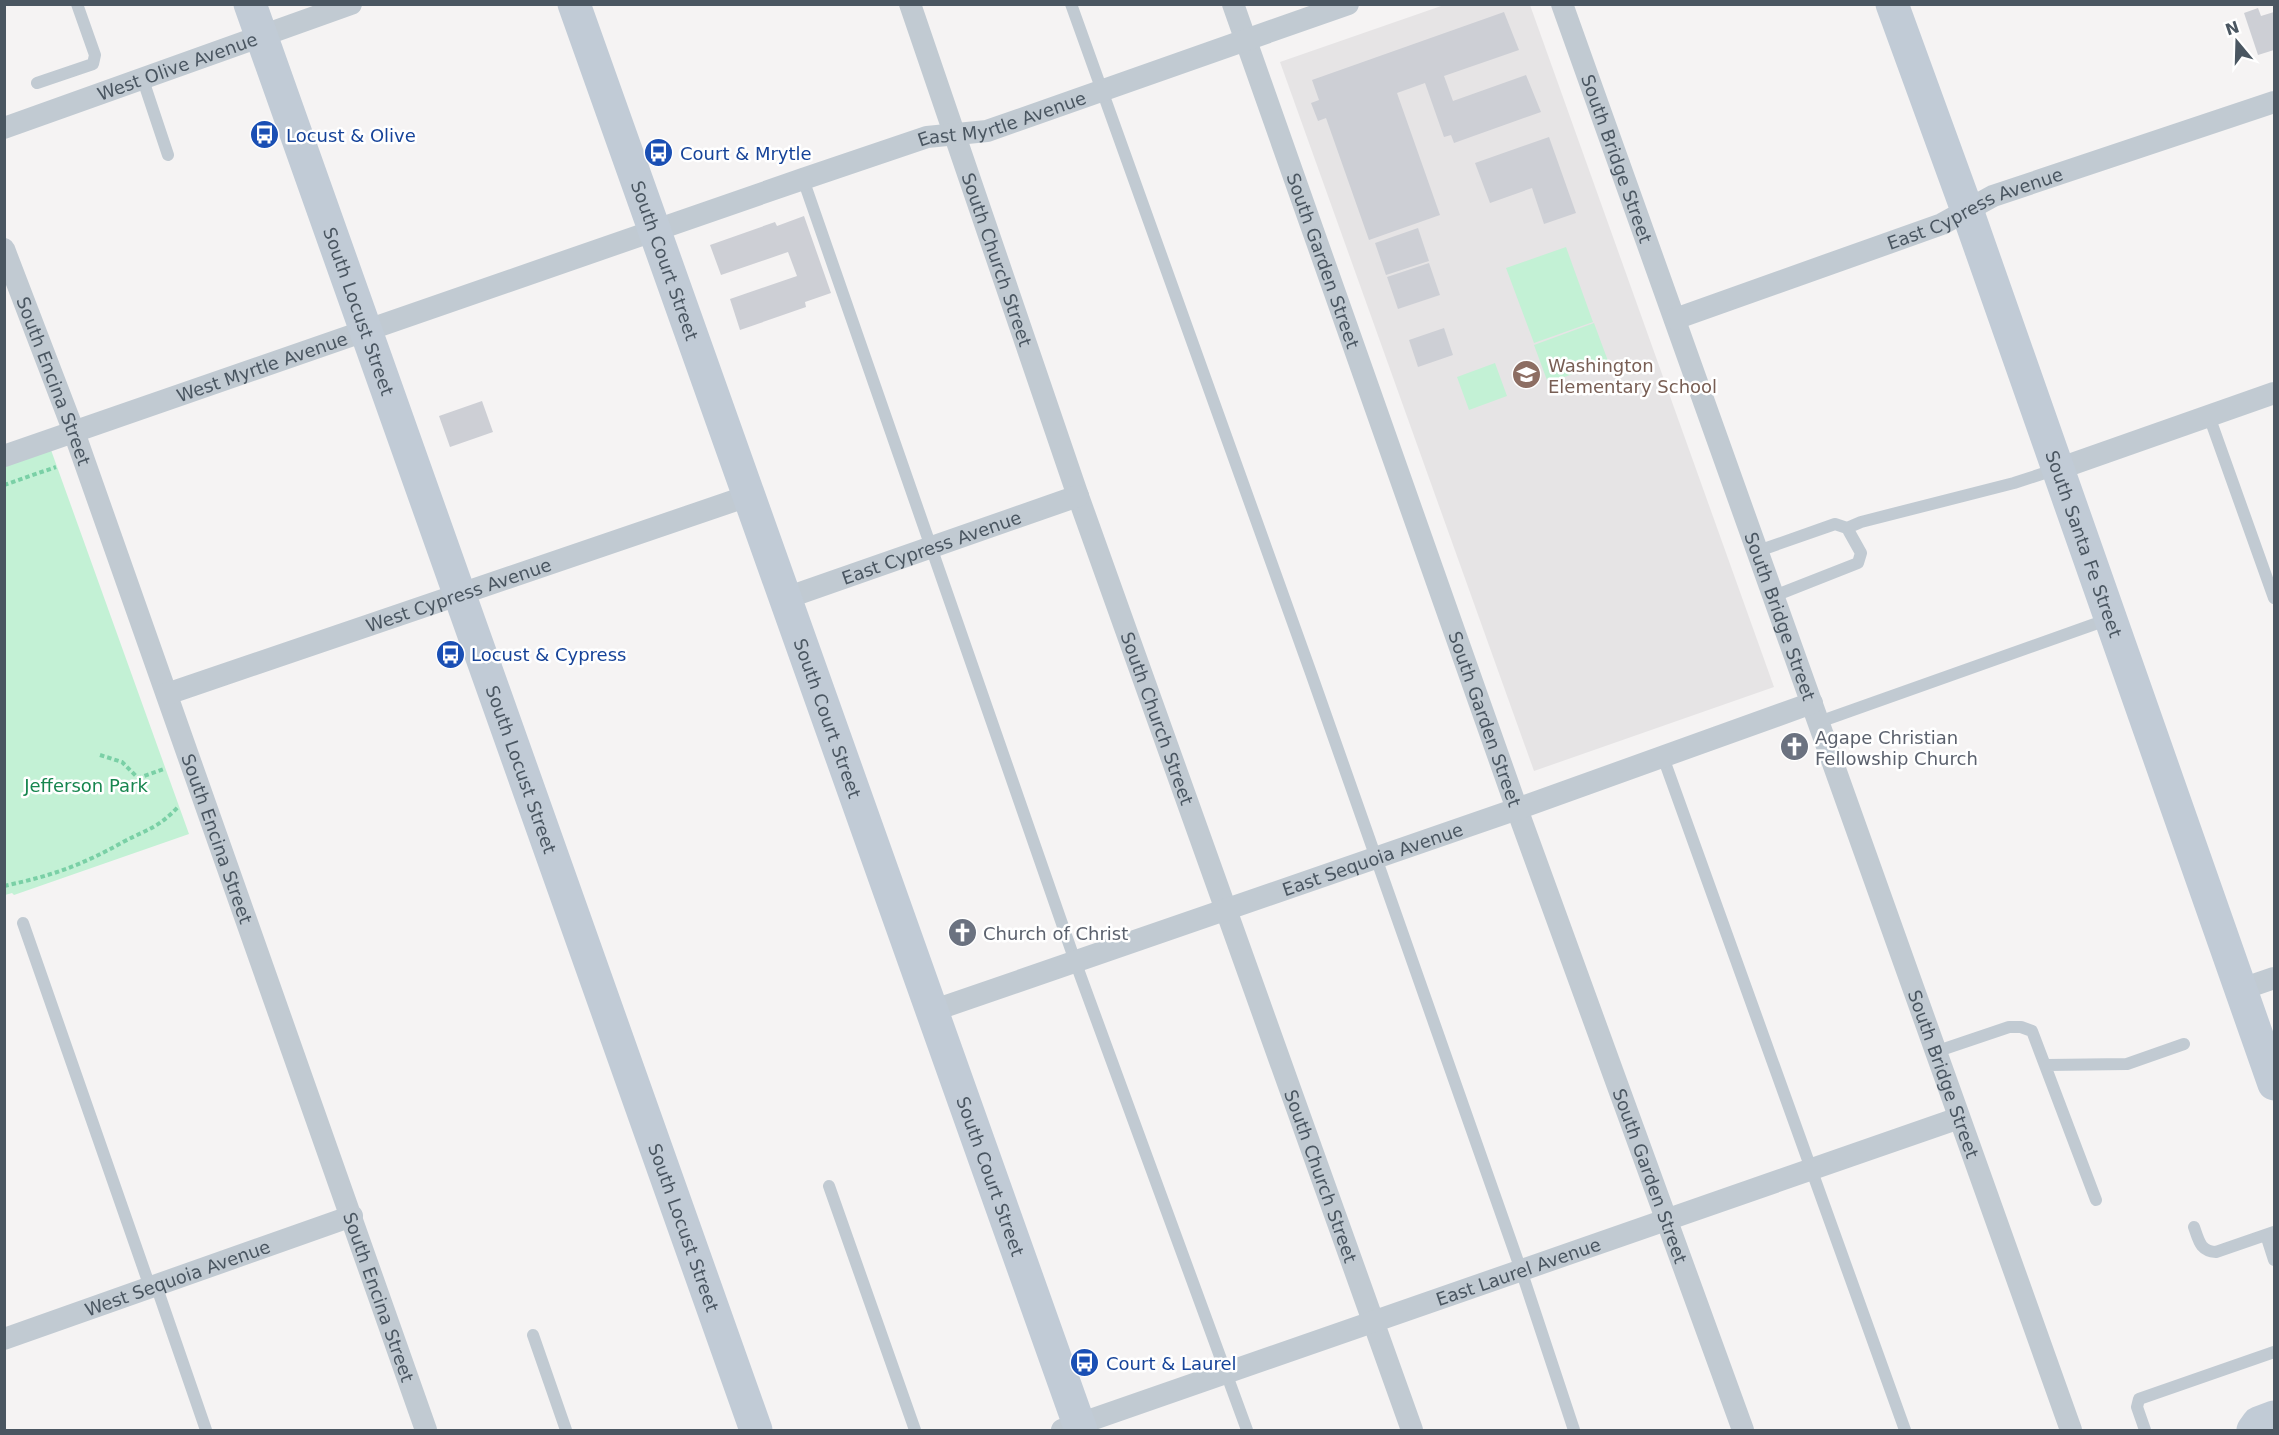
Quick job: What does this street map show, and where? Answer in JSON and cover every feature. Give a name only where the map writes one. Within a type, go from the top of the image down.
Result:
[{"type":"street","name":"South Locust Street","points":[[250,4],[756,1431]]},
{"type":"street","name":"West Olive Avenue","points":[[4,128],[351,4]]},
{"type":"street","name":"South Court Street","points":[[574,4],[932,1011],[1074,1429]]},
{"type":"street","name":"South Church Street","points":[[910,4],[1078,496],[1412,1431]]},
{"type":"street","name":"South Garden Street","points":[[1233,4],[1517,809],[1743,1431]]},
{"type":"street","name":"East Myrtle Avenue","points":[[655,230],[927,137],[987,131],[1348,4]]},
{"type":"street","name":"South Bridge Street","points":[[1562,4],[2071,1431]]},
{"type":"street","name":"South Santa Fe Street","points":[[1892,4],[1967,210],[2274,1084]]},
{"type":"street","name":"East Cypress Avenue","points":[[1676,319],[1942,224],[1994,196],[2274,102]]},
{"type":"street","name":"West Myrtle Avenue","points":[[4,456],[655,230]]},
{"type":"street","name":"South Encina Street","points":[[4,249],[74,432],[426,1431]]},
{"type":"street","points":[[2058,469],[2274,393]]},
{"type":"street","name":"West Cypress Avenue","points":[[167,694],[748,496]]},
{"type":"street","name":"East Cypress Avenue","points":[[786,598],[1078,496]]},
{"type":"street","name":"East Sequoia Avenue","points":[[932,1011],[1663,757],[1816,713]]},
{"type":"street","points":[[2242,989],[2274,978]]},
{"type":"street","name":"East Laurel Avenue","points":[[1074,1429],[1226,1372],[1374,1323],[1959,1118]]},
{"type":"street","name":"West Sequoia Avenue","points":[[4,1339],[352,1216]]},
{"type":"street","points":[[2253,1431],[2258,1424],[2274,1417]]},
{"type":"lane","points":[[37,83],[93,64],[94,55],[77,4]]},
{"type":"lane","points":[[1071,4],[1311,673],[1521,1270],[1574,1431]]},
{"type":"lane","points":[[143,80],[168,156]]},
{"type":"lane","points":[[803,179],[1075,961],[1247,1431]]},
{"type":"lane","points":[[2209,416],[2274,598]]},
{"type":"lane","points":[[1758,551],[1835,524],[1847,528],[1861,522],[2014,483],[2058,469]]},
{"type":"lane","points":[[1774,596],[1858,563],[1861,553],[1847,528]]},
{"type":"lane","points":[[1816,713],[2110,619]]},
{"type":"lane","points":[[1663,757],[1813,1169],[1905,1431]]},
{"type":"lane","points":[[23,923],[206,1431]]},
{"type":"lane","points":[[1935,1052],[1992,1031],[2021,1027],[2032,1031],[2047,1065],[2096,1200]]},
{"type":"lane","points":[[2047,1065],[2127,1064],[2184,1044]]},
{"type":"lane","points":[[829,1186],[915,1431]]},
{"type":"lane","points":[[2194,1227],[2201,1247],[2207,1251],[2216,1252],[2270,1233],[2274,1260]]},
{"type":"lane","points":[[533,1335],[566,1431]]},
{"type":"lane","points":[[2145,1431],[2137,1407],[2139,1399],[2274,1352]]},
{"type":"path","points":[[4,485],[56,467]]},
{"type":"path","points":[[100,755],[122,762],[138,778],[164,769]]},
{"type":"path","points":[[4,886],[52,876],[96,858],[125,841],[157,827],[178,807]]},
{"type":"shaded area","name":"Washington Elementary School","points":[[1444,5],[1530,5],[1774,687],[1534,771],[1280,62]]},
{"type":"green space","points":[[1566,247],[1593,322],[1534,343],[1506,268]]},
{"type":"green space","points":[[1594,323],[1608,361],[1548,383],[1534,345]]},
{"type":"green space","points":[[1495,363],[1507,396],[1469,410],[1457,377]]},
{"type":"green space","name":"Jefferson Park","points":[[51,450],[189,834],[14,895],[12,893],[5,895],[5,466]]},
{"type":"building","points":[[2258,8],[2261,16],[2274,12],[2274,50],[2258,55],[2244,13]]},
{"type":"building","points":[[1504,12],[1519,50],[1444,76],[1453,101],[1526,75],[1541,112],[1454,143],[1451,135],[1444,137],[1425,83],[1397,93],[1440,215],[1369,240],[1326,118],[1318,121],[1311,103],[1319,100],[1312,80]]},
{"type":"building","points":[[1549,137],[1576,213],[1544,224],[1532,188],[1490,203],[1475,163]]},
{"type":"building","points":[[804,216],[831,293],[805,302],[806,307],[740,330],[730,299],[797,276],[788,252],[721,275],[710,245],[775,222],[777,226]]},
{"type":"building","points":[[1418,228],[1429,261],[1386,275],[1375,243]]},
{"type":"building","points":[[1429,263],[1440,295],[1398,309],[1387,277]]},
{"type":"building","points":[[1444,328],[1453,355],[1418,367],[1409,340]]},
{"type":"building","points":[[482,401],[493,432],[450,447],[439,416]]},
{"type":"place","name":"Locust & Olive","points":[[265,135]]},
{"type":"place","name":"Court & Mrytle","points":[[659,153]]},
{"type":"place","name":"Washington Elementary School","points":[[1527,375]]},
{"type":"place","name":"Locust & Cypress","points":[[450,654]]},
{"type":"place","name":"Agape Christian Fellowship Church","points":[[1794,747]]},
{"type":"place","name":"Church of Christ","points":[[962,933]]},
{"type":"place","name":"Court & Laurel","points":[[1085,1363]]}]
